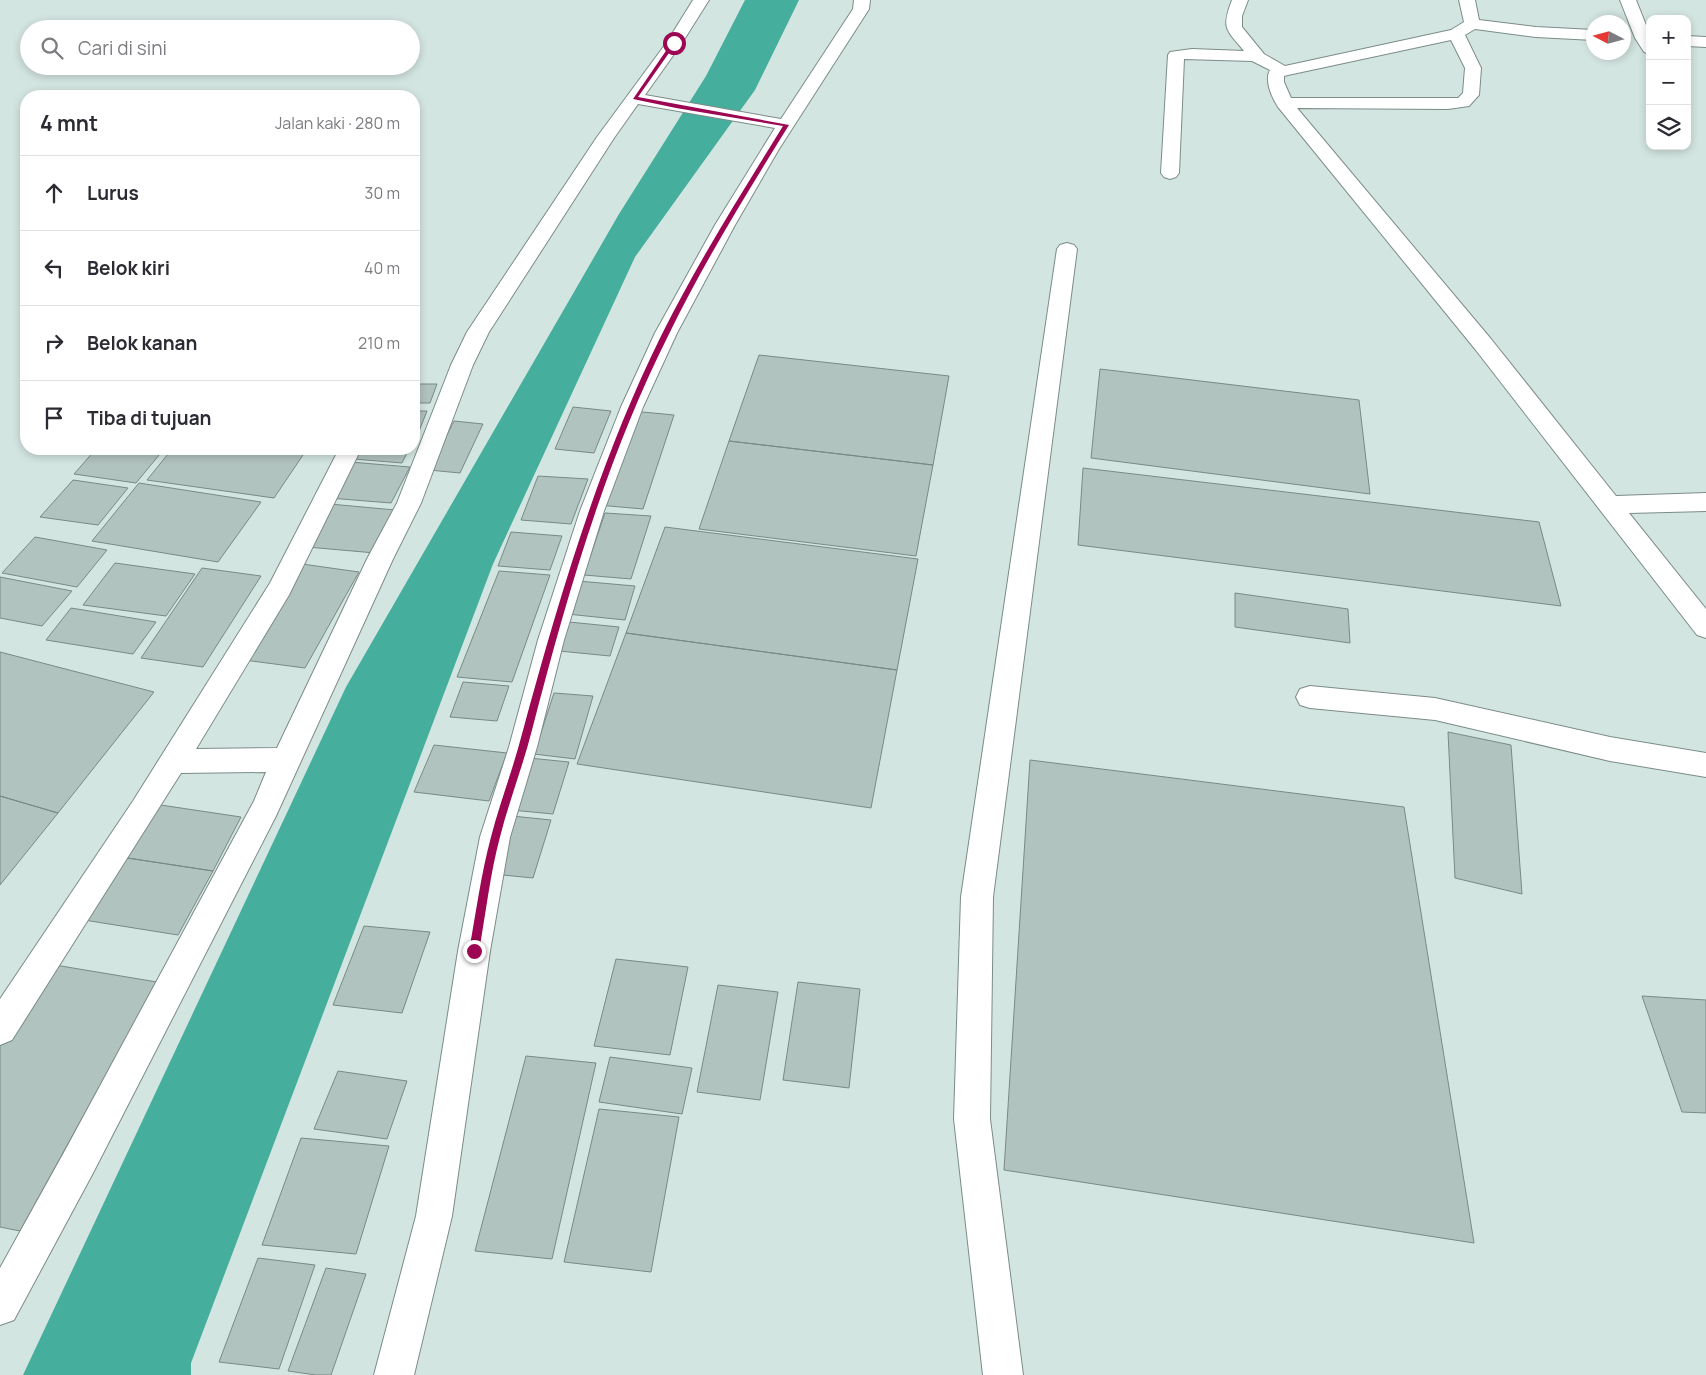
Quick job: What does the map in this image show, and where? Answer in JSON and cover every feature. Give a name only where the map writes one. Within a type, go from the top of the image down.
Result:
[{"type":"street","points":[[0,1306],[80,1160],[266,807],[380,559],[409,503],[462,365],[478,332],[601,145],[674,43],[701,0]]},
{"type":"street","points":[[394,1375],[434,1216],[474,951],[495,837],[523,747],[551,640],[592,511],[632,407],[666,333],[725,225],[860,9],[862,0]]},
{"type":"street","points":[[1240,0],[1234,16],[1234,28],[1258,57],[1283,71]]},
{"type":"street","points":[[1284,103],[1448,104],[1463,102],[1471,96],[1473,68],[1464,29],[1467,0]]},
{"type":"street","points":[[1628,0],[1646,40]]},
{"type":"street","points":[[1586,35],[1464,29],[1283,71],[1276,74],[1276,82],[1284,103],[1483,344],[1706,628]]},
{"type":"street","points":[[1631,39],[1646,42]]},
{"type":"street","points":[[1691,40],[1706,42]]},
{"type":"street","points":[[1170,173],[1176,55],[1199,52],[1258,57]]},
{"type":"street","points":[[634,98],[676,107],[786,125]]},
{"type":"street","points":[[1003,1375],[972,1119],[977,897],[1067,249]]},
{"type":"street","points":[[0,1028],[174,761],[280,588],[347,455]]},
{"type":"street","points":[[1609,505],[1706,502]]},
{"type":"street","points":[[1310,697],[1435,710],[1610,749],[1706,765]]},
{"type":"street","points":[[174,761],[286,760]]},
{"type":"shaded area","points":[[745,0],[799,0],[755,90],[635,257],[493,564],[191,1363],[191,1375],[23,1375],[346,687],[619,214],[706,76]]},
{"type":"building","points":[[759,355],[949,376],[933,465],[729,441]]},
{"type":"building","points":[[1100,369],[1359,400],[1370,494],[1091,458]]},
{"type":"building","points":[[420,384],[437,384],[430,403],[420,403]]},
{"type":"building","points":[[573,407],[611,411],[594,453],[555,449]]},
{"type":"building","points":[[420,411],[427,411],[420,428]]},
{"type":"building","points":[[632,411],[674,415],[643,509],[598,505]]},
{"type":"building","points":[[454,421],[483,424],[460,473],[429,470]]},
{"type":"building","points":[[729,441],[933,465],[916,556],[699,529]]},
{"type":"building","points":[[91,455],[159,455],[136,483],[74,474]]},
{"type":"building","points":[[167,455],[303,455],[274,498],[147,480]]},
{"type":"building","points":[[356,455],[406,455],[402,463],[354,459]]},
{"type":"building","points":[[350,462],[410,467],[391,503],[329,498]]},
{"type":"building","points":[[1083,468],[1539,522],[1561,606],[1078,545]]},
{"type":"building","points":[[538,476],[588,479],[571,524],[521,520]]},
{"type":"building","points":[[73,480],[128,488],[98,525],[40,517]]},
{"type":"building","points":[[139,483],[261,502],[218,562],[92,541]]},
{"type":"building","points":[[330,504],[395,510],[375,553],[307,547]]},
{"type":"building","points":[[605,513],[651,516],[631,579],[584,575]]},
{"type":"building","points":[[665,527],[918,559],[897,670],[626,633]]},
{"type":"building","points":[[511,532],[562,536],[550,570],[498,566]]},
{"type":"building","points":[[35,537],[107,550],[77,587],[2,573]]},
{"type":"building","points":[[115,563],[195,574],[166,616],[83,605]]},
{"type":"building","points":[[302,564],[359,572],[305,668],[244,660]]},
{"type":"building","points":[[202,568],[261,576],[203,667],[141,658]]},
{"type":"building","points":[[499,571],[550,575],[512,682],[457,677]]},
{"type":"building","points":[[0,577],[72,591],[42,626],[0,618]]},
{"type":"building","points":[[578,581],[635,586],[625,620],[567,614]]},
{"type":"building","points":[[1235,593],[1348,609],[1350,643],[1235,627]]},
{"type":"building","points":[[71,608],[156,622],[133,654],[46,640]]},
{"type":"building","points":[[569,622],[619,627],[610,656],[559,651]]},
{"type":"building","points":[[626,633],[897,670],[871,808],[577,764]]},
{"type":"building","points":[[0,652],[154,692],[58,813],[0,796]]},
{"type":"building","points":[[463,682],[509,686],[497,721],[450,717]]},
{"type":"building","points":[[554,693],[593,696],[575,759],[534,754]]},
{"type":"building","points":[[1448,732],[1511,745],[1522,894],[1455,878]]},
{"type":"building","points":[[434,745],[507,753],[489,801],[414,792]]},
{"type":"building","points":[[529,758],[569,762],[553,814],[511,810]]},
{"type":"building","points":[[1030,760],[1404,807],[1474,1243],[1004,1170]]},
{"type":"building","points":[[0,796],[58,813],[0,885]]},
{"type":"building","points":[[154,804],[241,817],[213,871],[121,857]]},
{"type":"building","points":[[512,816],[551,820],[533,878],[493,874]]},
{"type":"building","points":[[121,857],[213,871],[178,935],[84,920]]},
{"type":"building","points":[[364,926],[430,932],[402,1013],[333,1005]]},
{"type":"building","points":[[616,959],[688,967],[670,1055],[594,1046]]},
{"type":"building","points":[[49,964],[157,982],[20,1231],[0,1227],[0,1044]]},
{"type":"building","points":[[798,982],[860,989],[849,1088],[783,1080]]},
{"type":"building","points":[[718,985],[778,992],[760,1100],[697,1092]]},
{"type":"building","points":[[1642,996],[1706,1000],[1706,1113],[1682,1112]]},
{"type":"building","points":[[526,1056],[596,1063],[552,1259],[475,1251]]},
{"type":"building","points":[[610,1057],[692,1068],[682,1114],[599,1102]]},
{"type":"building","points":[[338,1071],[407,1081],[387,1139],[314,1129]]},
{"type":"building","points":[[599,1109],[679,1117],[651,1272],[564,1262]]},
{"type":"building","points":[[301,1138],[389,1146],[356,1254],[262,1245]]},
{"type":"building","points":[[258,1258],[315,1265],[279,1369],[219,1362]]},
{"type":"building","points":[[326,1268],[366,1274],[331,1375],[288,1371]]},
{"type":"route","points":[[474,951],[495,837],[523,747],[551,640],[592,511],[632,407],[666,333],[725,225],[786,125],[676,107],[634,98],[674,43]]}]
